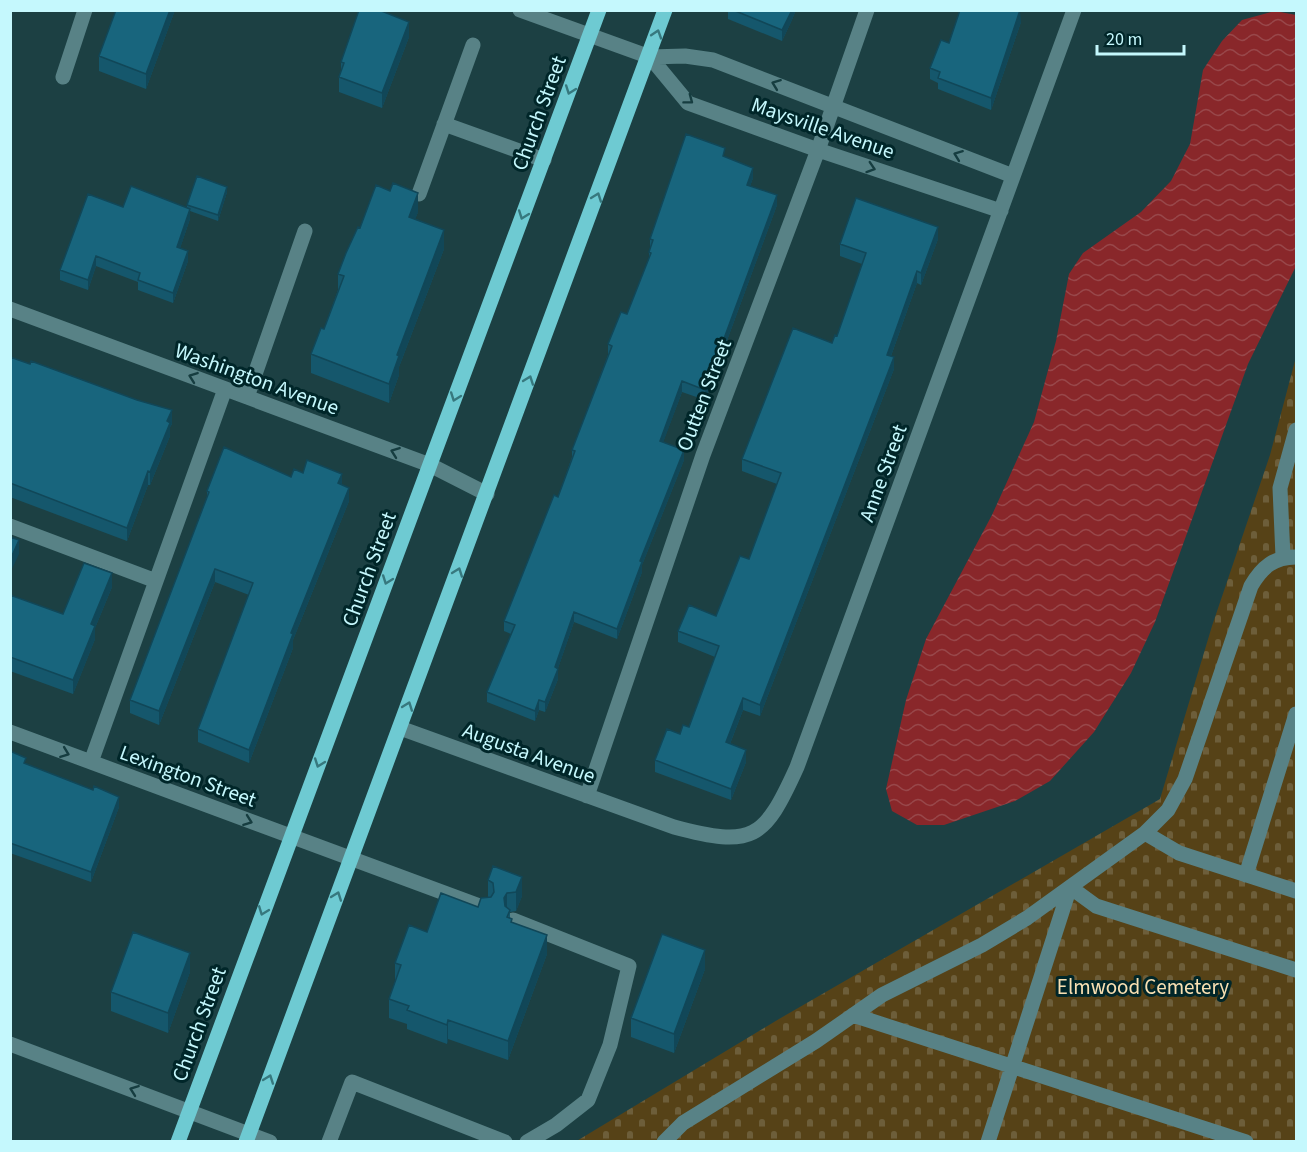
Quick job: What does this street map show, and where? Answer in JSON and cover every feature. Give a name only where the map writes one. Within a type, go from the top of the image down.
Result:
[{"type":"main road","name":"Church Street","points":[[178,1142],[598,10]]},
{"type":"main road","points":[[248,1138],[650,57],[665,10]]},
{"type":"street","points":[[63,77],[85,10]]},
{"type":"street","name":"Maysville Avenue","points":[[520,10],[650,57],[685,56],[713,60],[1013,176]]},
{"type":"street","name":"Outten Street","points":[[587,796],[703,455],[818,150],[867,10]]},
{"type":"street","name":"Anne Street","points":[[644,817],[706,836],[743,837],[759,831],[772,816],[801,756],[1074,10]]},
{"type":"street","points":[[419,194],[473,45]]},
{"type":"street","name":"Maysville Avenue","points":[[650,57],[688,103],[818,150],[1001,211]]},
{"type":"street","points":[[444,124],[544,160]]},
{"type":"street","points":[[247,397],[305,231]]},
{"type":"street","name":"Washington Avenue","points":[[10,309],[430,465],[487,494]]},
{"type":"street","points":[[91,762],[225,389]]},
{"type":"street","points":[[1289,557],[1280,488],[1296,430]]},
{"type":"street","points":[[10,526],[156,581]]},
{"type":"street","points":[[664,1142],[683,1123],[890,990],[991,940],[1146,833],[1168,810],[1185,779],[1251,586],[1260,572],[1271,562],[1289,557],[1296,544]]},
{"type":"street","points":[[1246,875],[1296,714]]},
{"type":"street","name":"Augusta Avenue","points":[[400,728],[644,817]]},
{"type":"street","name":"Lexington Street","points":[[10,732],[484,908]]},
{"type":"street","points":[[1146,833],[1179,853],[1296,891]]},
{"type":"street","points":[[1070,887],[1096,906],[1296,970]]},
{"type":"street","points":[[988,1142],[1070,887]]},
{"type":"street","points":[[513,920],[629,966],[610,1045],[588,1100],[556,1125],[527,1142]]},
{"type":"street","points":[[853,1015],[1246,1142]]},
{"type":"street","points":[[10,1044],[189,1110],[248,1138],[270,1142]]},
{"type":"street","points":[[329,1142],[352,1082],[505,1142]]},
{"type":"green space","name":"Elmwood Cemetery","points":[[1296,357],[1296,1141],[575,1142],[779,1019],[1160,799],[1212,626],[1270,455]]},
{"type":"water","points":[[1275,11],[1296,15],[1296,266],[1248,364],[1155,622],[1131,673],[1094,732],[1050,781],[1015,801],[944,825],[917,825],[892,811],[886,789],[906,700],[926,639],[992,515],[1034,422],[1056,341],[1069,274],[1083,253],[1141,212],[1171,181],[1190,144],[1203,70],[1222,41],[1242,20]]},
{"type":"building","points":[[116,10],[170,10],[146,74],[99,56]]},
{"type":"building","points":[[359,10],[379,10],[409,22],[382,93],[339,77],[344,63],[341,62]]},
{"type":"building","points":[[733,10],[792,10],[782,30]]},
{"type":"building","points":[[960,10],[1020,10],[991,98],[938,78],[940,72],[930,68],[941,40],[949,43]]},
{"type":"building","points":[[686,134],[725,148],[723,156],[753,168],[747,185],[777,195],[705,390],[682,381],[660,441],[684,450],[640,561],[642,562],[617,629],[574,612],[555,667],[558,669],[545,702],[539,700],[535,711],[487,692],[515,625],[504,621],[554,495],[558,497],[575,451],[572,450],[612,346],[608,344],[621,312],[627,314],[651,253],[649,252],[653,240],[650,239]]},
{"type":"building","points":[[197,176],[227,187],[218,215],[187,205]]},
{"type":"building","points":[[393,183],[418,193],[409,217],[444,230],[397,355],[399,356],[389,384],[311,354],[321,328],[324,329],[344,276],[338,274],[346,253],[358,227],[360,228],[376,185],[390,191]]},
{"type":"building","points":[[131,186],[190,209],[177,247],[188,251],[173,293],[138,280],[140,273],[96,256],[88,280],[60,270],[88,194],[123,207]]},
{"type":"building","points":[[856,198],[938,227],[921,273],[917,271],[887,355],[894,357],[760,705],[743,698],[726,742],[746,750],[731,789],[655,760],[667,729],[680,734],[683,725],[689,727],[719,646],[678,631],[689,605],[716,616],[740,556],[749,559],[781,473],[742,459],[793,328],[832,343],[835,335],[837,336],[866,253],[840,244]]},
{"type":"building","points":[[10,357],[30,364],[31,361],[137,400],[172,410],[167,421],[170,423],[150,472],[148,471],[127,528],[10,483]]},
{"type":"building","points":[[224,447],[291,477],[294,469],[303,473],[307,460],[342,474],[338,483],[349,488],[291,633],[293,634],[249,750],[198,729],[253,583],[215,569],[159,711],[130,700]]},
{"type":"building","points":[[10,537],[19,540],[10,560]]},
{"type":"building","points":[[84,563],[112,573],[91,624],[95,626],[73,680],[10,657],[10,595],[63,614]]},
{"type":"building","points":[[10,751],[26,758],[24,763],[93,790],[94,786],[119,797],[91,872],[10,843]]},
{"type":"building","points":[[493,866],[522,877],[516,892],[507,893],[504,898],[505,906],[510,910],[507,917],[512,919],[511,922],[547,935],[508,1041],[448,1020],[447,1025],[407,1010],[409,1006],[389,999],[401,965],[395,963],[409,925],[427,932],[441,893],[478,907],[481,898],[491,897],[494,892],[493,883],[488,880]]},
{"type":"building","points":[[133,932],[190,953],[168,1013],[111,992]]},
{"type":"building","points":[[662,934],[705,950],[674,1034],[631,1018]]}]
